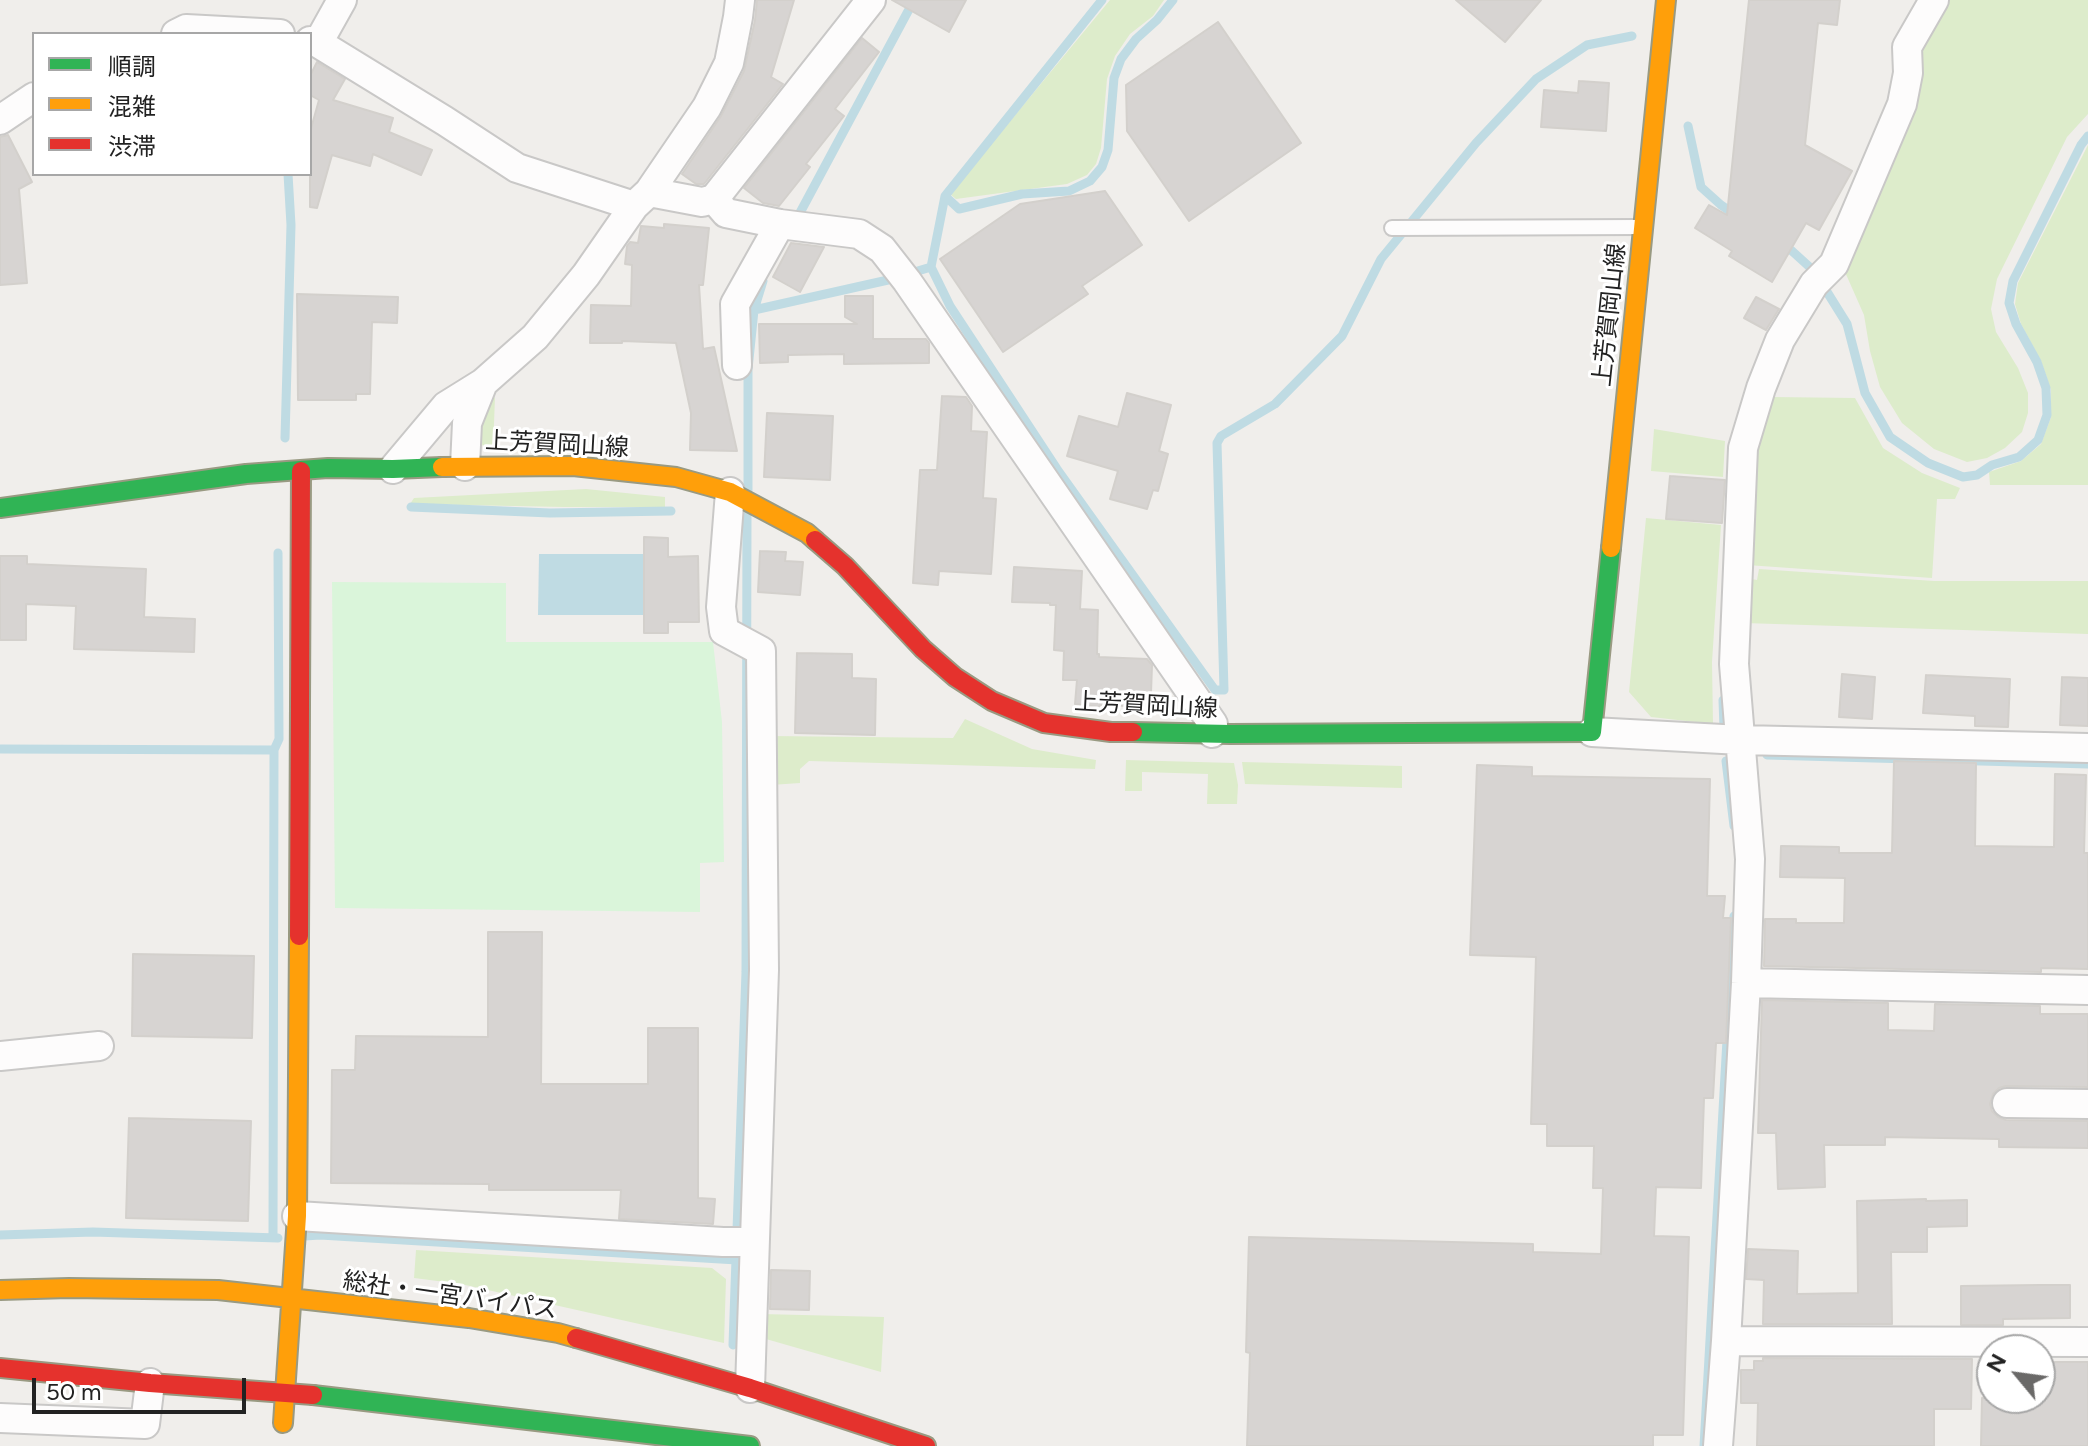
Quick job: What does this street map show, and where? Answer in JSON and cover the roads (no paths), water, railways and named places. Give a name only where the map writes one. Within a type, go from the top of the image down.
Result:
[{"type":"main road","name":"上芳賀岡山線","points":[[0,508],[246,474],[328,468],[573,466],[676,477],[734,494],[807,533],[845,566],[923,649],[955,677],[992,701],[1044,723],[1111,732],[1592,732],[1666,0]]},
{"type":"main road","points":[[282,1435],[296,1219],[301,471]]},
{"type":"main road","name":"総社・一宮バイパス","points":[[0,1290],[218,1290],[469,1318],[558,1333],[750,1388],[926,1446]]},
{"type":"main road","points":[[0,1368],[285,1392],[746,1446]]},
{"type":"street","points":[[342,0],[314,42],[517,168],[642,199],[702,202],[714,199],[871,0]]},
{"type":"street","points":[[393,469],[446,406],[483,383],[535,337],[586,275],[707,107],[729,63],[740,0]]},
{"type":"street","points":[[1718,1446],[1746,983],[1750,859],[1734,664],[1743,448],[1761,388],[1780,340],[1819,279],[1834,264],[1902,104],[1908,73],[1907,47],[1934,0]]},
{"type":"street","points":[[180,32],[186,29],[242,32]]},
{"type":"street","points":[[0,120],[32,98]]},
{"type":"street","points":[[714,199],[726,213],[859,234],[882,249],[1213,724],[1212,733]]},
{"type":"street","points":[[737,365],[735,304],[789,225]]},
{"type":"street","points":[[465,466],[467,423],[483,383]]},
{"type":"street","points":[[734,494],[721,607],[724,631],[761,651],[764,970],[742,1242],[750,1388]]},
{"type":"street","points":[[1592,732],[1741,740],[2088,748]]},
{"type":"street","points":[[1746,983],[2088,990]]},
{"type":"street","points":[[0,1056],[99,1046]]},
{"type":"street","points":[[2007,1103],[2088,1104]]},
{"type":"street","points":[[296,1219],[742,1242]]},
{"type":"street","points":[[1726,1341],[2088,1342]]},
{"type":"street","points":[[0,1418],[145,1424],[150,1383]]},
{"type":"lane","points":[[1392,228],[1643,227]]},
{"type":"water","points":[[539,554],[644,554],[644,615],[538,615]]},
{"type":"waterway","points":[[795,222],[914,0]]},
{"type":"waterway","points":[[1102,0],[945,196],[931,267],[950,306],[1057,469],[1215,690],[1224,690],[1217,443],[1221,436],[1275,404],[1342,336],[1381,259],[1476,143],[1536,79],[1587,45],[1632,36]]},
{"type":"waterway","points":[[945,196],[959,209],[1022,194],[1069,191],[1090,181],[1102,167],[1108,150],[1114,78],[1121,59],[1173,0]]},
{"type":"waterway","points":[[1688,126],[1701,187],[1737,216]]},
{"type":"waterway","points":[[1783,245],[1814,271],[1847,324],[1865,393],[1890,437],[1928,463],[1963,477],[1977,475],[1992,465],[2019,457],[2038,440],[2047,415],[2046,388],[2009,303],[2013,281],[2088,136]]},
{"type":"waterway","points":[[285,438],[291,225],[288,176]]},
{"type":"waterway","points":[[748,490],[748,369],[754,310],[888,280],[931,267]]},
{"type":"waterway","points":[[754,310],[763,281]]},
{"type":"waterway","points":[[411,507],[550,513],[671,511]]},
{"type":"waterway","points":[[733,1345],[746,972],[747,512]]},
{"type":"waterway","points":[[274,750],[279,739],[278,553]]},
{"type":"waterway","points":[[1723,700],[1724,728]]},
{"type":"waterway","points":[[0,749],[274,750],[273,1238]]},
{"type":"waterway","points":[[1767,755],[2088,764]]},
{"type":"waterway","points":[[1726,761],[1734,826]]},
{"type":"waterway","points":[[1704,1446],[1734,916]]},
{"type":"waterway","points":[[0,1235],[93,1232],[278,1238]]},
{"type":"waterway","points":[[305,1236],[737,1260]]}]
